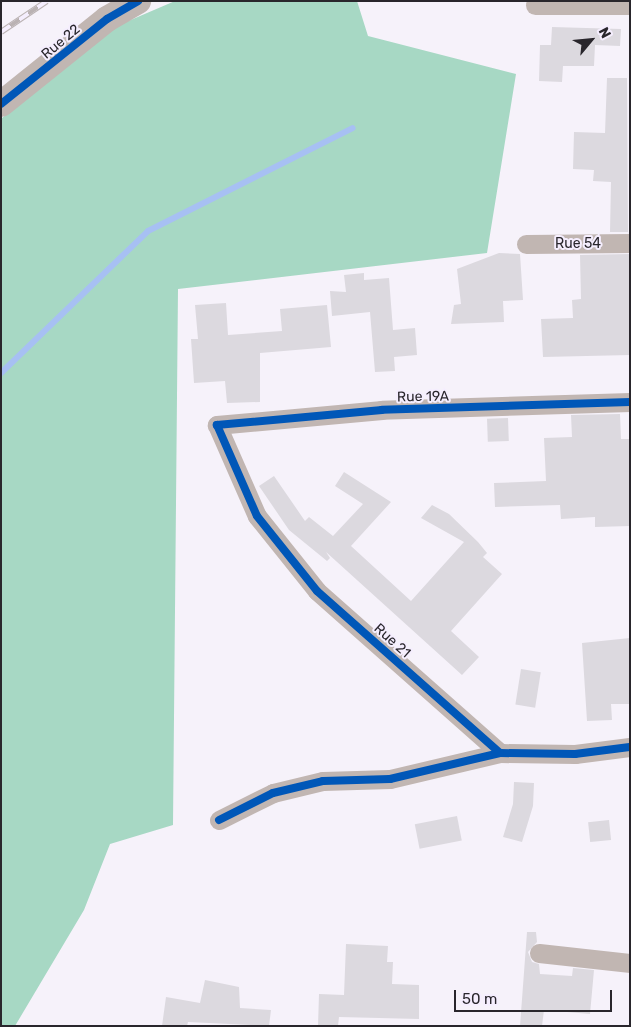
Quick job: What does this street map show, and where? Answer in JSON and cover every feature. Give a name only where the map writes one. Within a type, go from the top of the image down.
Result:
[{"type":"street","name":"Rue 22","points":[[1,104],[107,19],[138,1]]},
{"type":"street","points":[[535,5],[596,3],[630,5]]},
{"type":"street","name":"Rue 54","points":[[526,244],[630,243]]},
{"type":"street","name":"Rue 19A","points":[[217,425],[382,410],[630,402]]},
{"type":"street","name":"Rue 21","points":[[217,425],[256,516],[317,591],[500,753]]},
{"type":"street","points":[[219,820],[273,792],[323,781],[390,778],[500,753],[575,754],[630,746]]},
{"type":"street","points":[[539,953],[630,963]]},
{"type":"green space","points":[[175,1],[357,1],[368,36],[516,74],[487,253],[178,289],[173,825],[110,844],[84,910],[15,1026],[1,1026],[1,119],[91,37]]},
{"type":"building","points":[[552,27],[621,29],[620,46],[595,45],[594,66],[563,66],[562,82],[539,81],[540,45],[551,45]]},
{"type":"building","points":[[607,78],[627,78],[628,232],[610,232],[611,182],[593,181],[594,170],[573,169],[574,132],[605,133]]},
{"type":"building","points":[[499,253],[520,254],[523,300],[503,301],[504,322],[451,324],[454,305],[461,304],[457,269]]},
{"type":"building","points":[[630,254],[630,355],[543,357],[541,319],[573,318],[572,300],[581,299],[580,255]]},
{"type":"building","points":[[364,273],[364,280],[389,278],[393,330],[415,328],[417,355],[394,357],[395,371],[375,372],[370,312],[332,316],[330,291],[346,292],[344,275]]},
{"type":"building","points":[[226,303],[228,335],[282,331],[280,309],[327,305],[331,347],[260,353],[260,402],[227,403],[225,381],[194,383],[191,339],[198,339],[195,305]]},
{"type":"building","points":[[620,414],[621,439],[630,439],[630,526],[595,527],[595,517],[561,519],[560,505],[495,507],[494,483],[546,481],[544,438],[572,437],[571,415]]},
{"type":"building","points":[[508,418],[509,441],[488,442],[487,419]]},
{"type":"building","points":[[344,472],[391,502],[351,546],[411,601],[464,542],[421,518],[432,505],[449,514],[478,542],[487,553],[483,557],[502,574],[451,631],[479,657],[462,675],[326,552],[330,558],[327,561],[289,530],[259,486],[274,476],[305,521],[309,517],[333,536],[363,504],[335,486]]},
{"type":"building","points":[[630,638],[630,704],[611,704],[612,720],[587,721],[582,643]]},
{"type":"building","points":[[521,669],[541,672],[535,708],[515,705]]},
{"type":"building","points":[[514,782],[534,783],[533,806],[522,842],[503,837],[513,804]]},
{"type":"building","points":[[457,816],[462,841],[420,849],[415,824]]},
{"type":"building","points":[[609,820],[611,840],[590,842],[588,822]]},
{"type":"building","points":[[527,932],[536,932],[537,942],[528,952],[532,962],[539,964],[540,974],[572,976],[573,968],[594,970],[590,1014],[544,1010],[542,1026],[520,1026]]},
{"type":"building","points":[[346,944],[388,946],[387,962],[393,962],[392,984],[419,985],[419,1019],[339,1017],[338,1026],[318,1026],[319,994],[344,995]]},
{"type":"building","points":[[205,980],[239,987],[240,1008],[271,1010],[269,1026],[188,1022],[187,1026],[162,1026],[166,997],[200,1003]]},
{"type":"waterway","points":[[1,373],[148,231],[353,128]]},
{"type":"railway","points":[[1,32],[47,1]]},
{"type":"cycle path","points":[[1,104],[107,19],[138,1]]},
{"type":"cycle path","points":[[630,402],[382,410],[217,425],[257,516],[317,591],[500,753],[575,754],[630,747]]},
{"type":"cycle path","points":[[219,820],[273,793],[323,781],[390,779],[500,753]]}]
